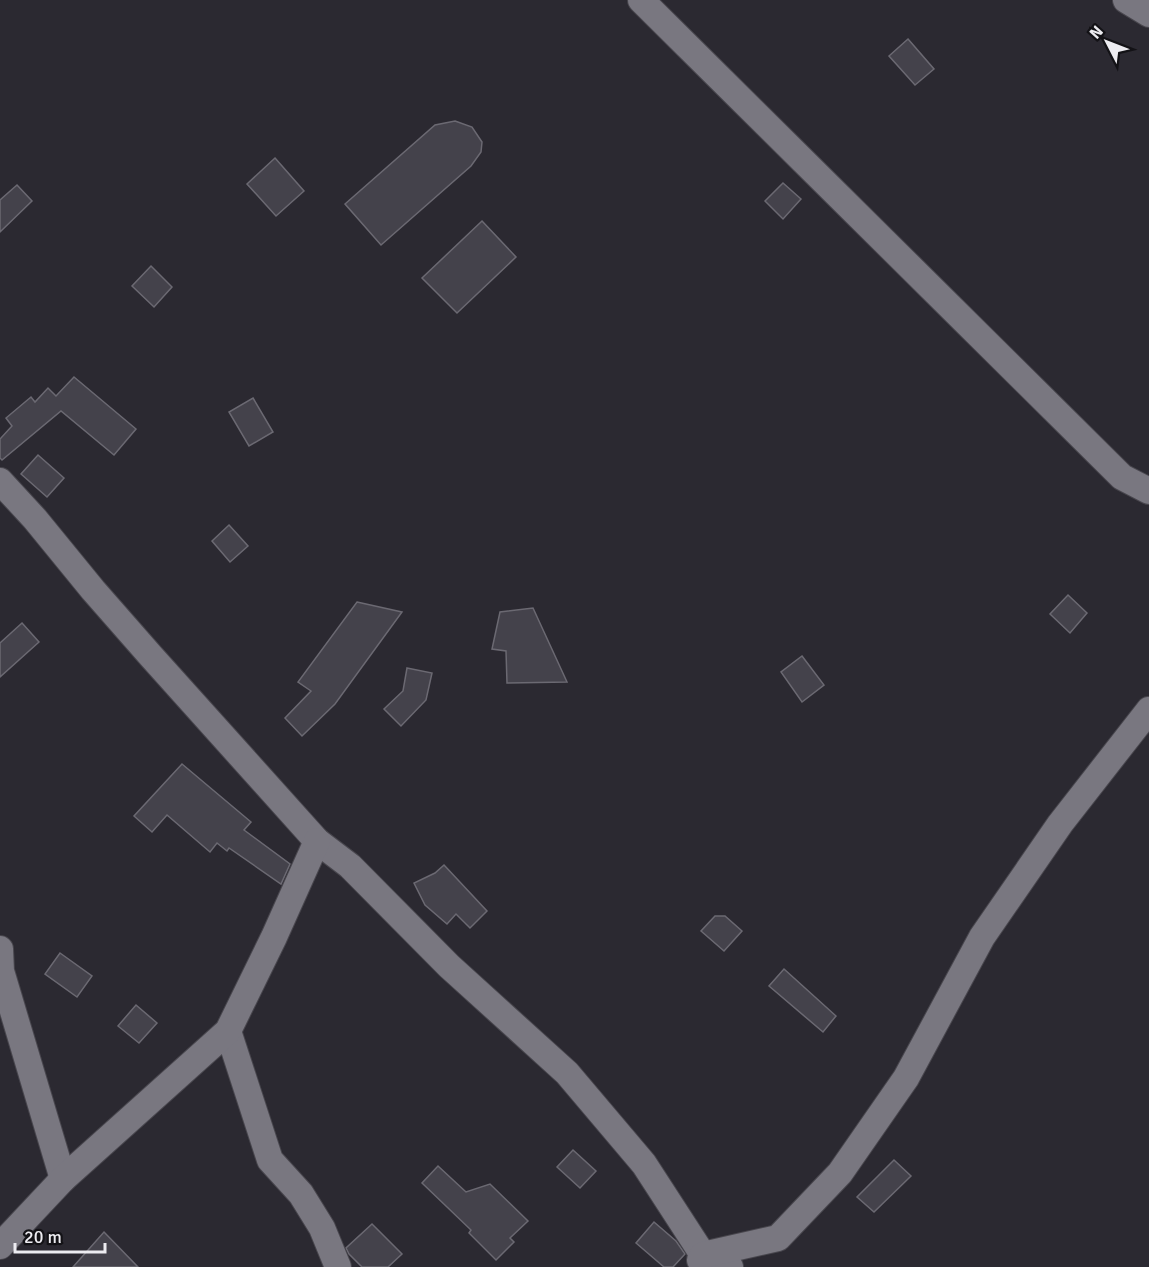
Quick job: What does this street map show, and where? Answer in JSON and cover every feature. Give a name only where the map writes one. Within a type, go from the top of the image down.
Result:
[{"type":"street","points":[[641,0],[1122,477],[1149,491]]},
{"type":"street","points":[[1126,0],[1149,14]]},
{"type":"street","points":[[0,481],[150,655],[317,841],[350,866],[450,966],[567,1073],[644,1164],[698,1261]]},
{"type":"street","points":[[698,1261],[778,1238],[840,1173],[906,1078],[982,937],[1060,824],[1149,710]]},
{"type":"street","points":[[0,1246],[63,1179],[228,1031],[317,841]]},
{"type":"street","points":[[0,949],[1,971],[63,1179]]},
{"type":"street","points":[[228,1031],[270,1160],[301,1194],[322,1228],[338,1267]]},
{"type":"street","points":[[698,1261],[730,1267]]},
{"type":"building","points":[[908,39],[934,69],[915,85],[889,56]]},
{"type":"building","points":[[455,121],[472,127],[482,142],[481,152],[471,166],[381,245],[345,204],[435,125]]},
{"type":"building","points":[[275,158],[304,191],[276,216],[247,184]]},
{"type":"building","points":[[783,183],[801,199],[783,219],[765,201]]},
{"type":"building","points":[[17,185],[32,201],[0,232],[0,200]]},
{"type":"building","points":[[482,221],[516,257],[457,313],[422,278]]},
{"type":"building","points":[[151,266],[172,287],[154,307],[132,286]]},
{"type":"building","points":[[74,377],[136,429],[114,455],[61,411],[2,460],[0,458],[0,439],[12,426],[6,418],[31,397],[35,402],[48,388],[56,396]]},
{"type":"building","points":[[253,398],[273,432],[249,446],[229,412]]},
{"type":"building","points":[[38,455],[64,478],[47,497],[21,474]]},
{"type":"building","points":[[229,525],[248,546],[230,562],[212,541]]},
{"type":"building","points":[[1068,595],[1087,613],[1070,633],[1050,614]]},
{"type":"building","points":[[357,602],[402,612],[335,704],[302,736],[285,718],[311,691],[298,682]]},
{"type":"building","points":[[533,608],[567,682],[507,683],[506,651],[492,649],[500,612]]},
{"type":"building","points":[[22,623],[39,642],[0,677],[0,643]]},
{"type":"building","points":[[802,656],[824,685],[802,702],[781,672]]},
{"type":"building","points":[[407,668],[432,673],[426,700],[401,726],[384,709],[403,691]]},
{"type":"building","points":[[182,764],[251,822],[244,830],[290,864],[281,884],[229,848],[227,851],[217,843],[210,852],[167,815],[152,832],[134,816]]},
{"type":"building","points":[[444,865],[487,911],[470,928],[456,914],[447,924],[425,905],[414,883],[435,873]]},
{"type":"building","points":[[715,916],[725,916],[742,931],[724,951],[701,931]]},
{"type":"building","points":[[60,953],[92,976],[77,997],[45,974]]},
{"type":"building","points":[[784,969],[836,1016],[823,1032],[769,986]]},
{"type":"building","points":[[136,1005],[157,1023],[139,1043],[118,1026]]},
{"type":"building","points":[[573,1150],[596,1171],[580,1188],[557,1167]]},
{"type":"building","points":[[894,1160],[911,1176],[874,1212],[857,1197]]},
{"type":"building","points":[[438,1166],[466,1192],[490,1184],[528,1221],[510,1238],[514,1242],[496,1260],[469,1233],[471,1230],[422,1183]]},
{"type":"building","points":[[654,1222],[676,1241],[685,1254],[673,1267],[664,1267],[636,1243]]},
{"type":"building","points":[[372,1224],[402,1254],[388,1267],[362,1267],[346,1248]]},
{"type":"building","points":[[104,1232],[138,1267],[73,1267]]}]
